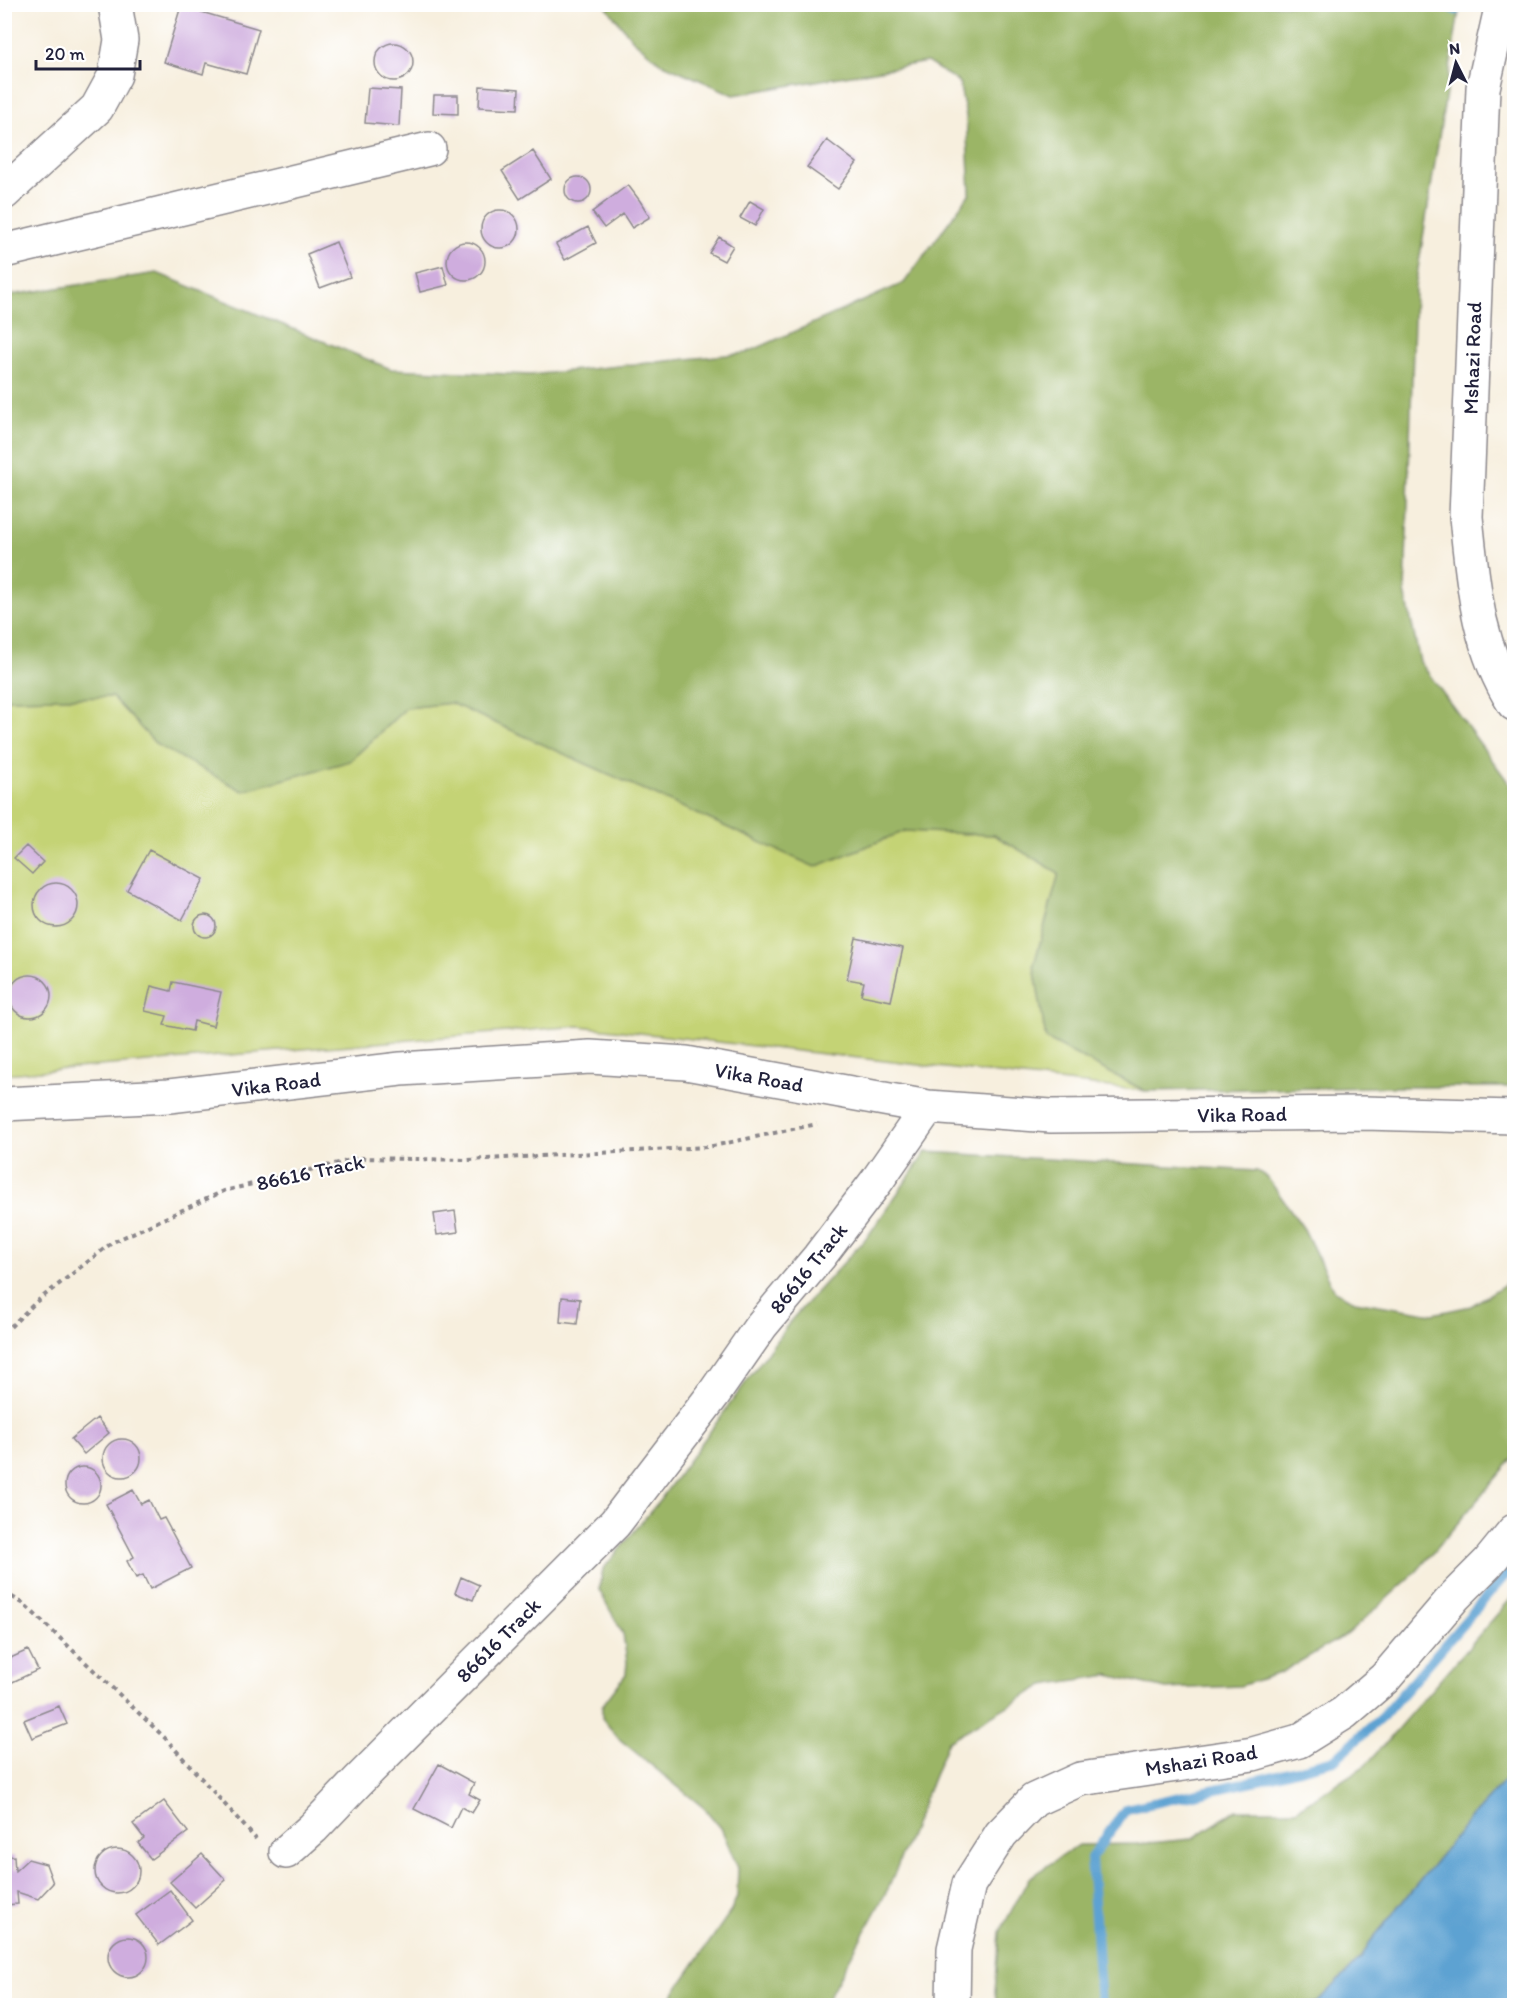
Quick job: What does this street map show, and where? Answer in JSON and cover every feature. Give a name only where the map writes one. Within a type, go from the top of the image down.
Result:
[{"type":"street","points":[[4,193],[97,108],[115,75],[122,40],[115,4]]},
{"type":"street","name":"Mshazi Road","points":[[1502,4],[1483,88],[1466,517],[1473,586],[1486,648],[1507,693],[1515,704]]},
{"type":"street","points":[[4,251],[429,149]]},
{"type":"street","name":"Vika Road","points":[[4,1104],[170,1096],[401,1069],[590,1057],[686,1063],[928,1107],[1051,1116],[1364,1113],[1515,1117]]},
{"type":"street","name":"86616 Track","points":[[286,1852],[314,1828],[615,1523],[713,1395],[760,1326],[819,1257],[868,1192],[928,1107]]},
{"type":"street","name":"Mshazi Road","points":[[953,2006],[954,1949],[969,1884],[1000,1834],[1034,1800],[1080,1779],[1253,1754],[1299,1742],[1344,1713],[1384,1678],[1515,1531]]},
{"type":"path","name":"86616 Track","points":[[4,1333],[36,1302],[113,1242],[224,1191],[359,1158],[467,1160],[708,1147],[819,1123]]},
{"type":"path","points":[[4,1592],[24,1604],[164,1737],[258,1842],[286,1852]]},
{"type":"green space","points":[[605,5],[1460,5],[1415,288],[1405,592],[1420,662],[1514,790],[1514,1087],[1145,1091],[1046,1039],[1034,965],[1059,873],[994,835],[905,831],[815,867],[451,703],[406,708],[350,761],[243,791],[157,745],[112,697],[5,699],[5,296],[157,273],[391,369],[530,375],[746,353],[904,283],[970,193],[966,116],[959,82],[927,62],[734,95],[661,63],[633,40]]},
{"type":"green space","points":[[112,697],[157,745],[350,761],[406,708],[451,703],[815,867],[905,831],[994,835],[1059,873],[1034,965],[1046,1039],[1145,1091],[579,1026],[5,1074],[5,699]]},
{"type":"green space","points":[[926,1152],[1257,1171],[1267,1177],[1304,1229],[1334,1291],[1355,1301],[1433,1314],[1471,1306],[1504,1285],[1514,1274],[1514,1457],[1417,1571],[1348,1634],[1280,1673],[1240,1686],[1166,1689],[1109,1675],[1044,1685],[948,1741],[889,1887],[824,2005],[666,2005],[731,1911],[737,1896],[738,1868],[721,1828],[704,1808],[618,1738],[602,1718],[602,1706],[626,1674],[627,1662],[623,1634],[599,1590],[603,1569],[660,1500],[792,1319],[868,1236]]},
{"type":"green space","points":[[1514,1595],[1514,1770],[1474,1814],[1370,1942],[1361,1958],[1317,2003],[1299,2006],[997,2006],[995,1992],[1000,1932],[1029,1878],[1078,1845],[1138,1844],[1192,1839],[1236,1810],[1296,1810],[1366,1765]]},
{"type":"water","points":[[1514,1770],[1514,2005],[1299,2005],[1317,2003],[1361,1958],[1370,1942],[1474,1814]]},
{"type":"building","points":[[181,6],[259,29],[246,74],[206,63],[203,74],[164,62]]},
{"type":"building","points":[[394,43],[401,44],[407,49],[412,55],[412,69],[407,75],[401,80],[394,81],[387,80],[381,75],[376,69],[375,62],[376,55],[381,49],[387,44]]},
{"type":"building","points":[[480,86],[519,89],[518,109],[479,107]]},
{"type":"building","points":[[368,88],[401,90],[399,126],[365,123]]},
{"type":"building","points":[[434,95],[458,95],[458,114],[433,113]]},
{"type":"building","points":[[827,140],[857,163],[838,189],[807,167]]},
{"type":"building","points":[[533,151],[551,179],[520,199],[502,171]]},
{"type":"building","points":[[578,177],[587,181],[591,190],[587,199],[578,203],[569,199],[565,190],[569,181]]},
{"type":"building","points":[[628,185],[650,217],[632,228],[623,214],[604,228],[592,212]]},
{"type":"building","points":[[750,201],[764,209],[755,226],[740,218]]},
{"type":"building","points":[[500,210],[507,211],[513,216],[518,222],[518,236],[513,242],[507,247],[500,248],[493,247],[487,242],[482,236],[481,229],[482,222],[487,216],[493,211]]},
{"type":"building","points":[[588,227],[596,243],[565,260],[556,244]]},
{"type":"building","points":[[719,237],[733,246],[724,261],[709,253]]},
{"type":"building","points":[[336,242],[350,277],[320,288],[307,254]]},
{"type":"building","points":[[466,242],[473,243],[479,248],[484,254],[484,268],[479,274],[473,279],[466,280],[459,279],[453,274],[448,268],[447,261],[448,254],[453,248],[459,243]]},
{"type":"building","points":[[443,266],[448,285],[420,292],[415,273]]},
{"type":"building","points":[[26,846],[43,862],[32,874],[14,858]]},
{"type":"building","points":[[149,850],[204,879],[182,920],[127,890]]},
{"type":"building","points":[[56,883],[71,890],[78,905],[71,920],[56,927],[41,920],[34,905],[41,890]]},
{"type":"building","points":[[205,915],[213,918],[216,926],[213,934],[205,937],[197,934],[194,926],[197,918]]},
{"type":"building","points":[[856,938],[903,948],[891,1001],[861,995],[864,982],[847,979]]},
{"type":"building","points":[[30,975],[45,981],[51,996],[45,1011],[30,1017],[15,1011],[9,996],[15,981]]},
{"type":"building","points":[[173,982],[221,992],[213,1026],[194,1021],[192,1031],[164,1025],[167,1016],[145,1011],[151,986],[171,991]]},
{"type":"building","points":[[455,1211],[458,1232],[437,1235],[434,1214]]},
{"type":"building","points":[[562,1297],[580,1299],[577,1324],[560,1322]]},
{"type":"building","points":[[97,1418],[109,1433],[84,1454],[71,1439]]},
{"type":"building","points":[[122,1439],[136,1444],[141,1458],[136,1472],[122,1477],[108,1472],[103,1458],[108,1444]]},
{"type":"building","points":[[83,1467],[96,1472],[101,1485],[96,1498],[83,1503],[70,1498],[65,1485],[70,1472]]},
{"type":"building","points":[[133,1490],[141,1504],[149,1500],[159,1520],[164,1518],[191,1568],[150,1589],[143,1575],[136,1578],[127,1561],[134,1557],[106,1504]]},
{"type":"building","points":[[461,1577],[479,1585],[473,1600],[455,1593]]},
{"type":"building","points":[[28,1650],[38,1670],[4,1686],[4,1661]]},
{"type":"building","points":[[59,1706],[67,1724],[32,1738],[24,1720]]},
{"type":"building","points":[[439,1764],[474,1783],[469,1794],[480,1800],[472,1813],[461,1807],[451,1828],[414,1809]]},
{"type":"building","points":[[164,1801],[188,1832],[151,1859],[138,1843],[144,1838],[133,1824]]},
{"type":"building","points":[[117,1849],[126,1850],[133,1855],[138,1862],[138,1880],[133,1887],[126,1892],[117,1893],[108,1892],[101,1887],[96,1880],[95,1871],[96,1862],[101,1855],[108,1850]]},
{"type":"building","points":[[202,1854],[226,1880],[195,1908],[170,1882]]},
{"type":"building","points":[[14,1856],[15,1871],[28,1859],[46,1864],[53,1883],[38,1899],[17,1892],[18,1904],[4,1905],[4,1857]]},
{"type":"building","points":[[170,1890],[192,1920],[159,1945],[136,1915]]},
{"type":"building","points":[[128,1937],[136,1938],[142,1943],[147,1949],[147,1965],[142,1971],[136,1976],[128,1977],[120,1976],[114,1971],[109,1965],[108,1957],[109,1949],[114,1943],[120,1938]]},
{"type":"waterway","points":[[1445,4],[1456,10]]},
{"type":"waterway","points":[[1101,2006],[1091,1858],[1126,1809],[1262,1779],[1334,1760],[1382,1717],[1514,1565]]}]
